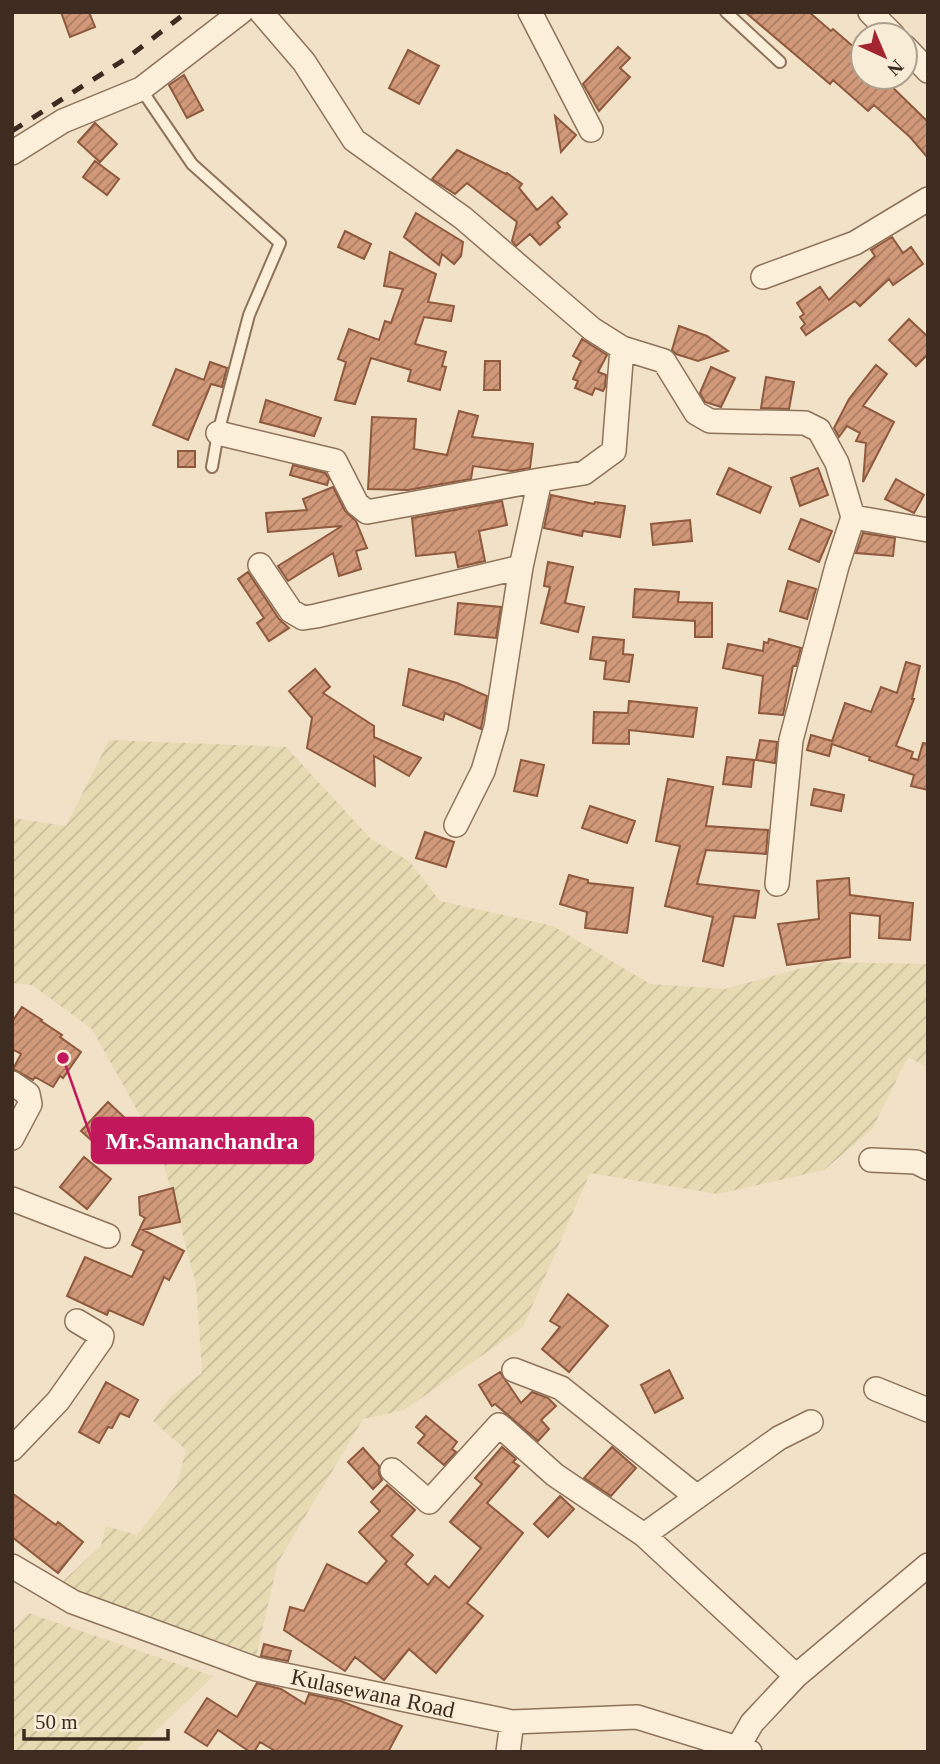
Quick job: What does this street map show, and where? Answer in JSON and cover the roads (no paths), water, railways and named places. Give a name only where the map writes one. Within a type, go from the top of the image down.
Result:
[{"type":"street","points":[[12,153],[63,121],[141,89],[242,12]]},
{"type":"street","points":[[261,12],[303,62],[354,140],[463,218],[593,329],[622,348],[663,362],[696,413],[710,421],[805,423],[819,430],[837,463],[853,517],[837,566],[792,740],[777,884]]},
{"type":"street","points":[[530,12],[591,130]]},
{"type":"street","points":[[763,277],[855,243],[928,199]]},
{"type":"street","points":[[218,433],[335,461],[357,504],[367,512],[584,473],[614,452],[622,348]]},
{"type":"street","points":[[456,825],[483,771],[496,727],[521,567],[540,480]]},
{"type":"street","points":[[853,517],[928,530]]},
{"type":"street","points":[[260,565],[291,611],[303,618],[521,567]]},
{"type":"street","points":[[12,1083],[28,1094],[30,1104],[12,1138]]},
{"type":"street","points":[[871,1160],[916,1162],[928,1168]]},
{"type":"street","points":[[12,1199],[108,1236]]},
{"type":"street","points":[[12,1449],[58,1401],[102,1340],[99,1332],[77,1321]]},
{"type":"street","points":[[514,1370],[561,1388],[696,1497]]},
{"type":"street","points":[[876,1389],[928,1410]]},
{"type":"street","points":[[644,1535],[779,1438],[811,1422]]},
{"type":"street","points":[[392,1470],[429,1502],[499,1425],[555,1475],[644,1535],[796,1676]]},
{"type":"street","points":[[743,1750],[752,1723],[796,1676],[928,1565]]},
{"type":"street","name":"Kulasewana Road","points":[[12,1566],[73,1602],[256,1669],[512,1722],[637,1717],[743,1750]]},
{"type":"street","points":[[508,1752],[512,1722]]},
{"type":"lane","points":[[726,12],[780,61]]},
{"type":"lane","points":[[141,89],[192,164],[280,243],[249,315],[218,433],[212,467]]},
{"type":"railway","points":[[12,131],[127,58],[187,12]]},
{"type":"place","name":"Mr.Samanchandra","points":[[63,1058]]}]
